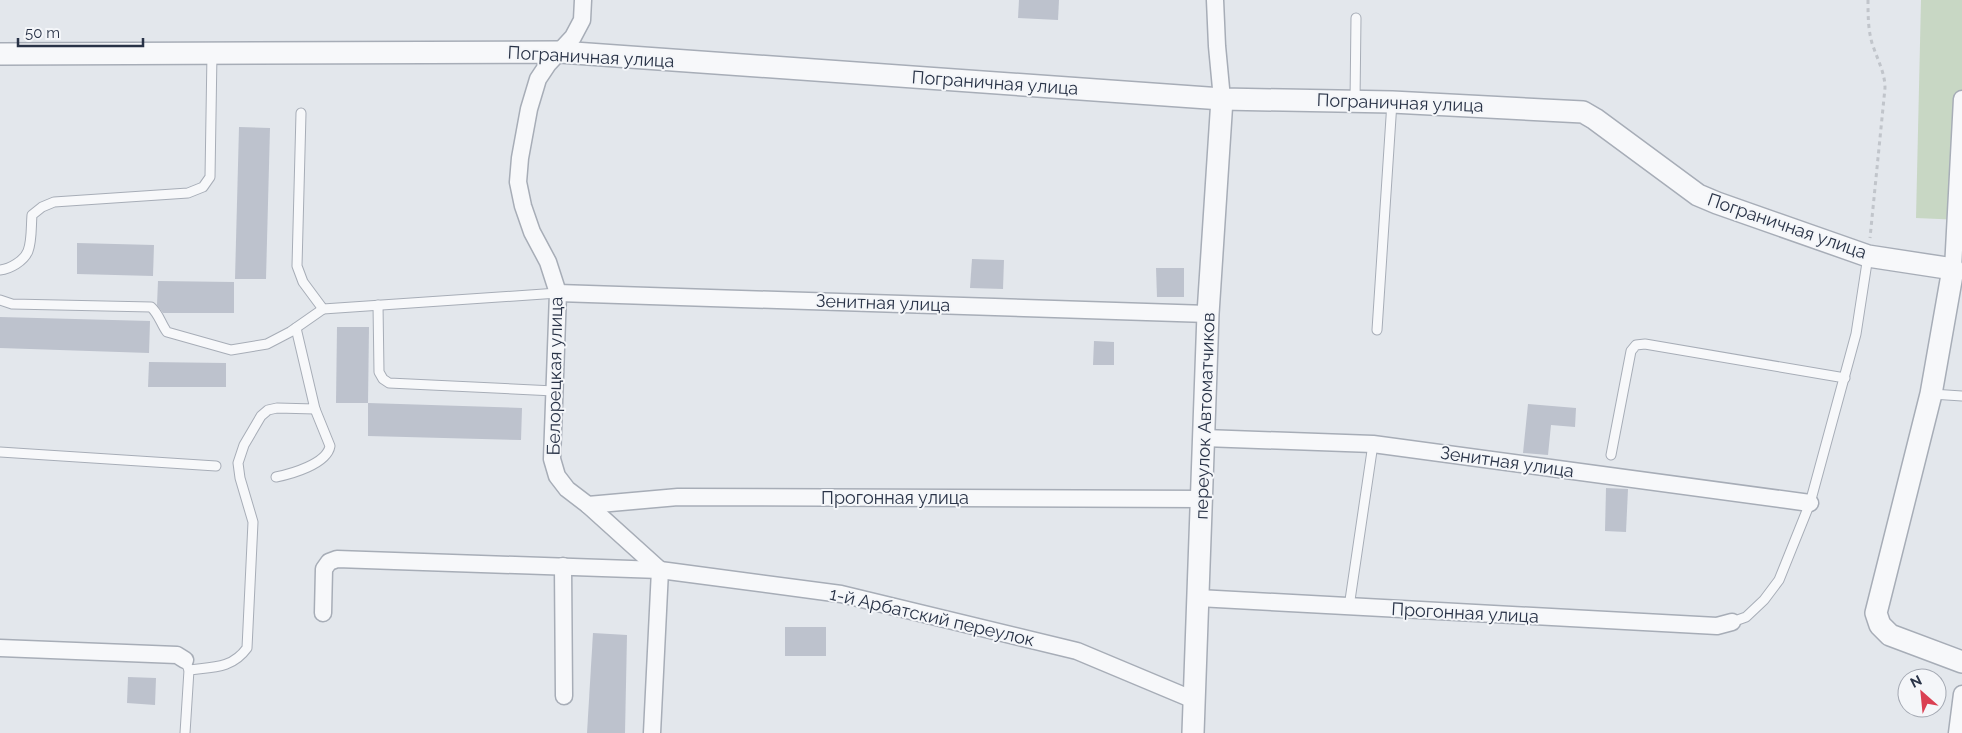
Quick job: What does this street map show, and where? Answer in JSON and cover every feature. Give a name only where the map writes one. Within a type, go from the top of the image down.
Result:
[{"type":"street","name":"Белорецкая улица","points":[[582,0],[582,20],[573,38],[548,64],[538,79],[529,109],[520,158],[518,182],[522,206],[532,232],[548,262],[558,293],[552,459],[557,476],[567,489],[588,505]]},
{"type":"street","points":[[1215,0],[1222,98]]},
{"type":"street","name":"Пограничная улица","points":[[0,54],[560,52],[1222,98],[1392,102],[1583,112],[1596,119],[1698,195],[1868,256],[1953,269]]},
{"type":"street","name":"переулок Автоматчиков","points":[[1193,733],[1208,314],[1222,98]]},
{"type":"street","points":[[1962,100],[1959,208],[1953,269],[1932,394],[1876,613],[1880,625],[1890,635],[1962,662]]},
{"type":"street","name":"Зенитная улица","points":[[558,293],[1208,314]]},
{"type":"street","name":"Зенитная улица","points":[[1204,438],[1373,444],[1810,503]]},
{"type":"street","name":"Прогонная улица","points":[[588,505],[678,497],[1202,499]]},
{"type":"street","points":[[588,505],[660,570],[652,733]]},
{"type":"street","name":"1-й Арбатский переулок","points":[[323,613],[324,569],[329,562],[338,558],[660,570],[841,594],[1068,648],[1194,700]]},
{"type":"street","points":[[563,566],[564,696]]},
{"type":"street","name":"Прогонная улица","points":[[1198,598],[1717,626],[1732,622]]},
{"type":"street","points":[[0,648],[177,654],[187,665]]},
{"type":"street","points":[[1957,733],[1962,694]]},
{"type":"lane","points":[[1355,101],[1356,18]]},
{"type":"lane","points":[[0,270],[5,270],[20,262],[29,251],[32,216],[48,204],[54,202],[188,193],[204,188],[210,177],[212,53]]},
{"type":"lane","points":[[1377,330],[1392,102]]},
{"type":"lane","points":[[301,113],[297,266],[303,282],[323,308]]},
{"type":"lane","points":[[1732,622],[1746,617],[1752,612],[1779,580],[1810,503],[1856,334],[1868,256]]},
{"type":"lane","points":[[0,300],[12,304],[151,307],[157,312],[162,326],[167,332],[231,350],[267,344],[296,328],[323,308],[558,293]]},
{"type":"lane","points":[[378,305],[379,372],[383,380],[389,382],[554,391]]},
{"type":"lane","points":[[276,477],[292,474],[324,458],[329,452],[330,446],[315,409],[296,328]]},
{"type":"lane","points":[[1611,455],[1631,351],[1636,345],[1645,344],[1845,378]]},
{"type":"lane","points":[[1932,394],[1962,396]]},
{"type":"lane","points":[[185,733],[187,665],[230,664],[240,657],[246,648],[253,522],[240,478],[238,463],[244,444],[261,416],[268,410],[277,408],[315,409]]},
{"type":"lane","points":[[1349,607],[1373,444]]},
{"type":"lane","points":[[0,452],[216,466]]},
{"type":"path","points":[[1868,0],[1868,26],[1872,43],[1885,76],[1868,256]]},
{"type":"green space","points":[[1921,0],[1962,0],[1962,220],[1916,218]]},
{"type":"building","points":[[1019,0],[1059,0],[1058,20],[1018,18]]},
{"type":"building","points":[[239,127],[270,128],[266,279],[235,279]]},
{"type":"building","points":[[77,243],[154,245],[153,276],[77,274]]},
{"type":"building","points":[[972,259],[1004,260],[1003,289],[970,288]]},
{"type":"building","points":[[1156,268],[1184,268],[1184,297],[1157,297]]},
{"type":"building","points":[[158,281],[234,282],[234,313],[163,313],[157,305]]},
{"type":"building","points":[[0,317],[150,321],[149,353],[0,348]]},
{"type":"building","points":[[337,327],[369,327],[368,403],[336,403]]},
{"type":"building","points":[[1094,341],[1114,342],[1114,365],[1093,365]]},
{"type":"building","points":[[149,362],[226,363],[226,387],[148,387]]},
{"type":"building","points":[[368,403],[522,408],[521,440],[368,436]]},
{"type":"building","points":[[1528,404],[1576,408],[1575,427],[1551,425],[1548,455],[1523,453]]},
{"type":"building","points":[[1606,488],[1628,489],[1626,532],[1605,531]]},
{"type":"building","points":[[785,627],[826,627],[826,656],[785,656]]},
{"type":"building","points":[[593,633],[627,635],[625,733],[587,733]]},
{"type":"building","points":[[128,677],[156,678],[155,705],[127,703]]}]
